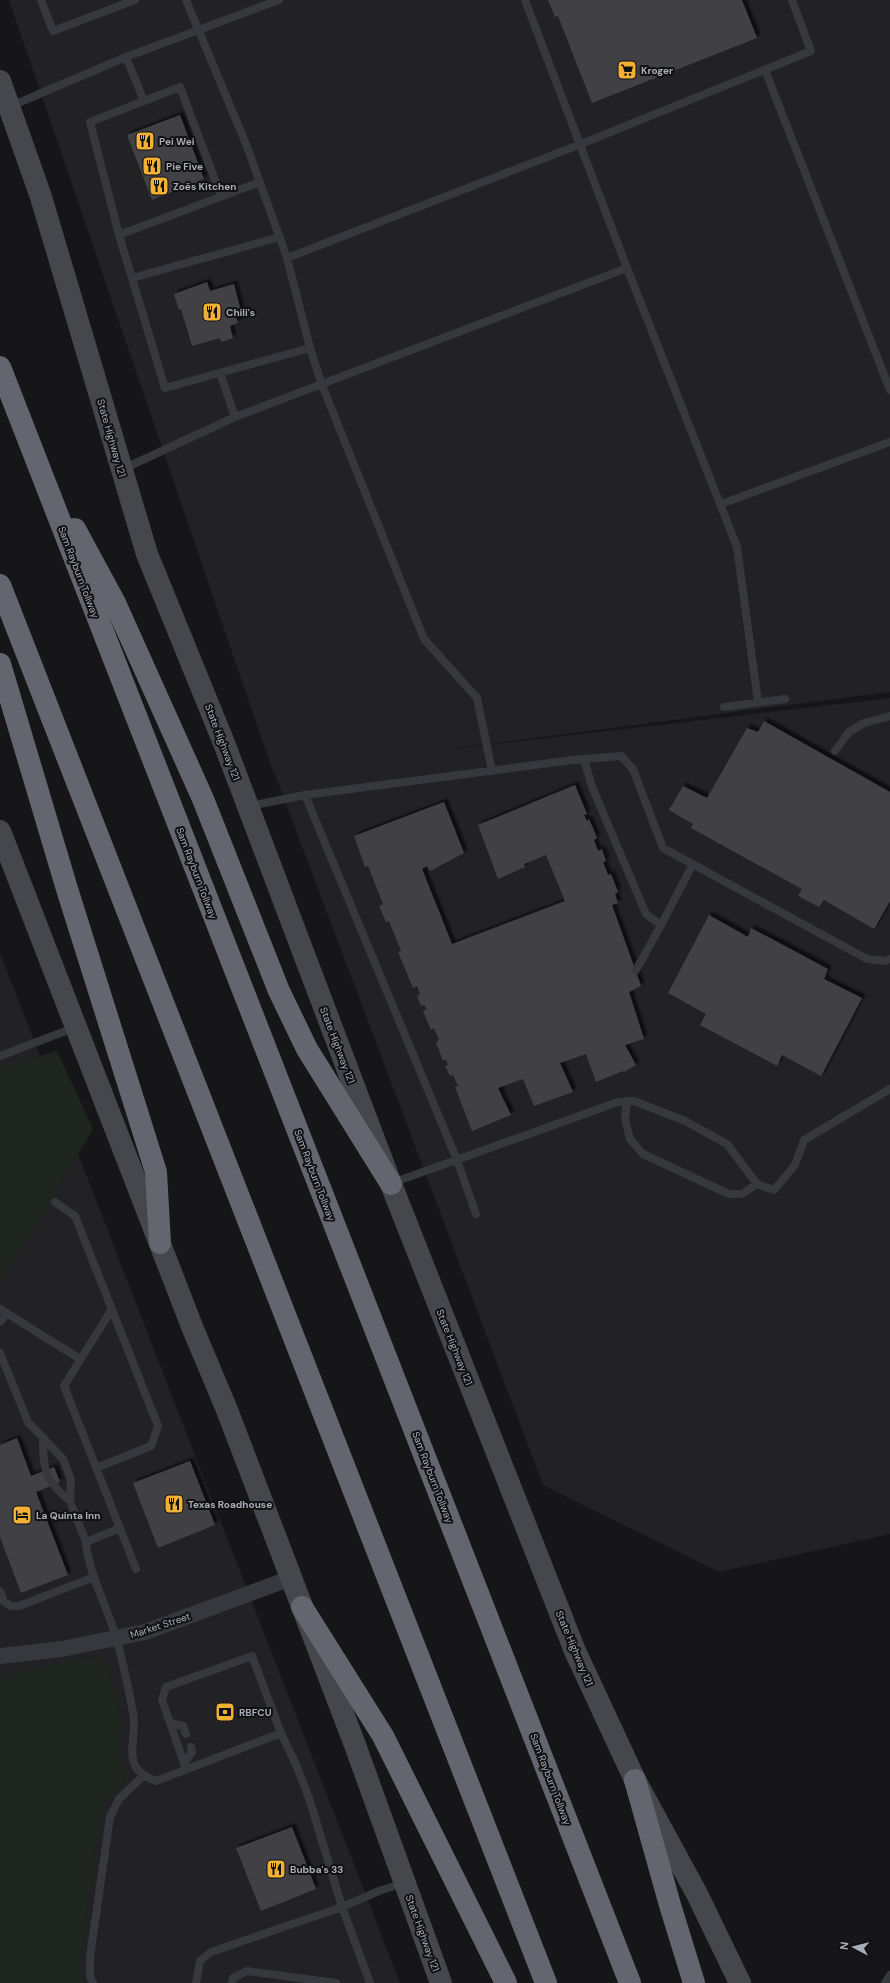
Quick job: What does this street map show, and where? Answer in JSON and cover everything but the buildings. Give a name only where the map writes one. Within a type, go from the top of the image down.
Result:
[{"type":"highway","name":"Sam Rayburn Tollway","points":[[0,367],[630,1983]]},
{"type":"highway","points":[[27,438],[115,603],[203,799],[279,991],[307,1049],[391,1184]]},
{"type":"highway","points":[[0,585],[546,1983]]},
{"type":"highway","points":[[0,664],[67,890],[156,1172],[160,1243]]},
{"type":"highway","points":[[302,1607],[383,1736],[506,1983]]},
{"type":"highway","points":[[635,1780],[670,1905],[694,1983]]},
{"type":"main road","name":"State Highway 121","points":[[0,81],[41,197],[147,554],[224,743],[391,1184],[575,1651],[635,1780],[697,1894],[740,1983]]},
{"type":"main road","name":"State Highway 121","points":[[0,831],[160,1243],[227,1410],[302,1607],[441,1983]]},
{"type":"street","name":"Market Street","points":[[0,1656],[62,1649],[145,1632],[291,1578]]},
{"type":"lane","points":[[41,0],[52,31],[121,3],[135,0]]},
{"type":"lane","points":[[186,0],[246,144],[280,237],[287,258],[310,348],[322,385],[424,639],[476,698],[492,771]]},
{"type":"lane","points":[[10,106],[126,57],[279,0]]},
{"type":"lane","points":[[525,0],[627,268],[737,548],[758,702]]},
{"type":"lane","points":[[287,258],[581,144],[811,51],[792,0]]},
{"type":"lane","points":[[126,57],[144,101]]},
{"type":"lane","points":[[765,70],[890,390]]},
{"type":"lane","points":[[221,196],[180,87],[90,122],[119,235],[164,388],[310,348]]},
{"type":"lane","points":[[119,235],[260,182]]},
{"type":"lane","points":[[132,278],[280,237]]},
{"type":"lane","points":[[121,470],[235,417],[627,268]]},
{"type":"lane","points":[[220,373],[235,417]]},
{"type":"lane","points":[[721,504],[890,442]]},
{"type":"lane","points":[[724,707],[785,699]]},
{"type":"lane","points":[[835,751],[849,732],[864,723],[890,716]]},
{"type":"lane","points":[[248,806],[305,795],[584,759],[621,756],[633,769],[662,848],[867,959],[886,961],[890,959]]},
{"type":"lane","points":[[584,759],[592,787],[646,914],[661,925]]},
{"type":"lane","points":[[305,795],[457,1160],[476,1214]]},
{"type":"lane","points":[[636,970],[693,864]]},
{"type":"lane","points":[[0,1056],[76,1027]]},
{"type":"lane","points":[[391,1184],[618,1102],[634,1101],[685,1121],[727,1144],[757,1184],[774,1190],[795,1165],[804,1140],[890,1089]]},
{"type":"lane","points":[[627,1101],[625,1119],[630,1139],[643,1154],[729,1194],[742,1194],[757,1184]]},
{"type":"lane","points":[[55,1202],[76,1216],[158,1426],[151,1446],[96,1468]]},
{"type":"lane","points":[[112,1309],[64,1386],[136,1569]]},
{"type":"lane","points":[[0,1322],[4,1311],[80,1359]]},
{"type":"lane","points":[[0,1353],[28,1422],[63,1458],[70,1480],[70,1501],[86,1542],[87,1558],[116,1638],[133,1714],[132,1762],[143,1776],[156,1781],[185,1767],[281,1733]]},
{"type":"lane","points":[[43,1437],[43,1465],[54,1488],[70,1501]]},
{"type":"lane","points":[[86,1542],[120,1528]]},
{"type":"lane","points":[[0,1591],[4,1602],[11,1606],[19,1606],[94,1577]]},
{"type":"lane","points":[[185,1767],[162,1700],[166,1687],[252,1656],[281,1733],[297,1767],[310,1801],[342,1907],[370,1983]]},
{"type":"lane","points":[[170,1723],[183,1726],[186,1734]]},
{"type":"lane","points":[[185,1767],[192,1752],[191,1747]]},
{"type":"lane","points":[[93,1983],[90,1977],[90,1957],[110,1817],[119,1799],[143,1776]]},
{"type":"lane","points":[[196,1983],[200,1961],[211,1952],[342,1907],[379,1891],[404,1883]]},
{"type":"lane","points":[[232,1983],[233,1978],[247,1971],[336,1983]]},
{"type":"lane","points":[[885,1983],[890,1975]]},
{"type":"shaded area","points":[[9,0],[890,0],[890,692],[419,753],[890,698],[890,1534],[719,1572],[543,1485],[273,772]]},
{"type":"shaded area","points":[[0,953],[400,1983],[0,1983]]},
{"type":"shaded area","points":[[57,1051],[93,1129],[0,1283],[0,1068]]},
{"type":"shaded area","points":[[84,1658],[98,1658],[107,1664],[122,1720],[120,1745],[124,1780],[120,1788],[106,1799],[100,1812],[79,1969],[84,1983],[0,1983],[0,1681],[23,1670]]},
{"type":"place","name":"Kroger","points":[[627,70]]},
{"type":"place","name":"Pei Wei","points":[[145,141]]},
{"type":"place","name":"Pie Five","points":[[152,166]]},
{"type":"place","name":"Zoës Kitchen","points":[[159,186]]},
{"type":"place","name":"Chili's","points":[[212,312]]},
{"type":"place","name":"Texas Roadhouse","points":[[174,1504]]},
{"type":"place","name":"La Quinta Inn","points":[[22,1515]]},
{"type":"place","name":"RBFCU","points":[[225,1712]]},
{"type":"place","name":"Bubba's 33","points":[[276,1869]]}]
